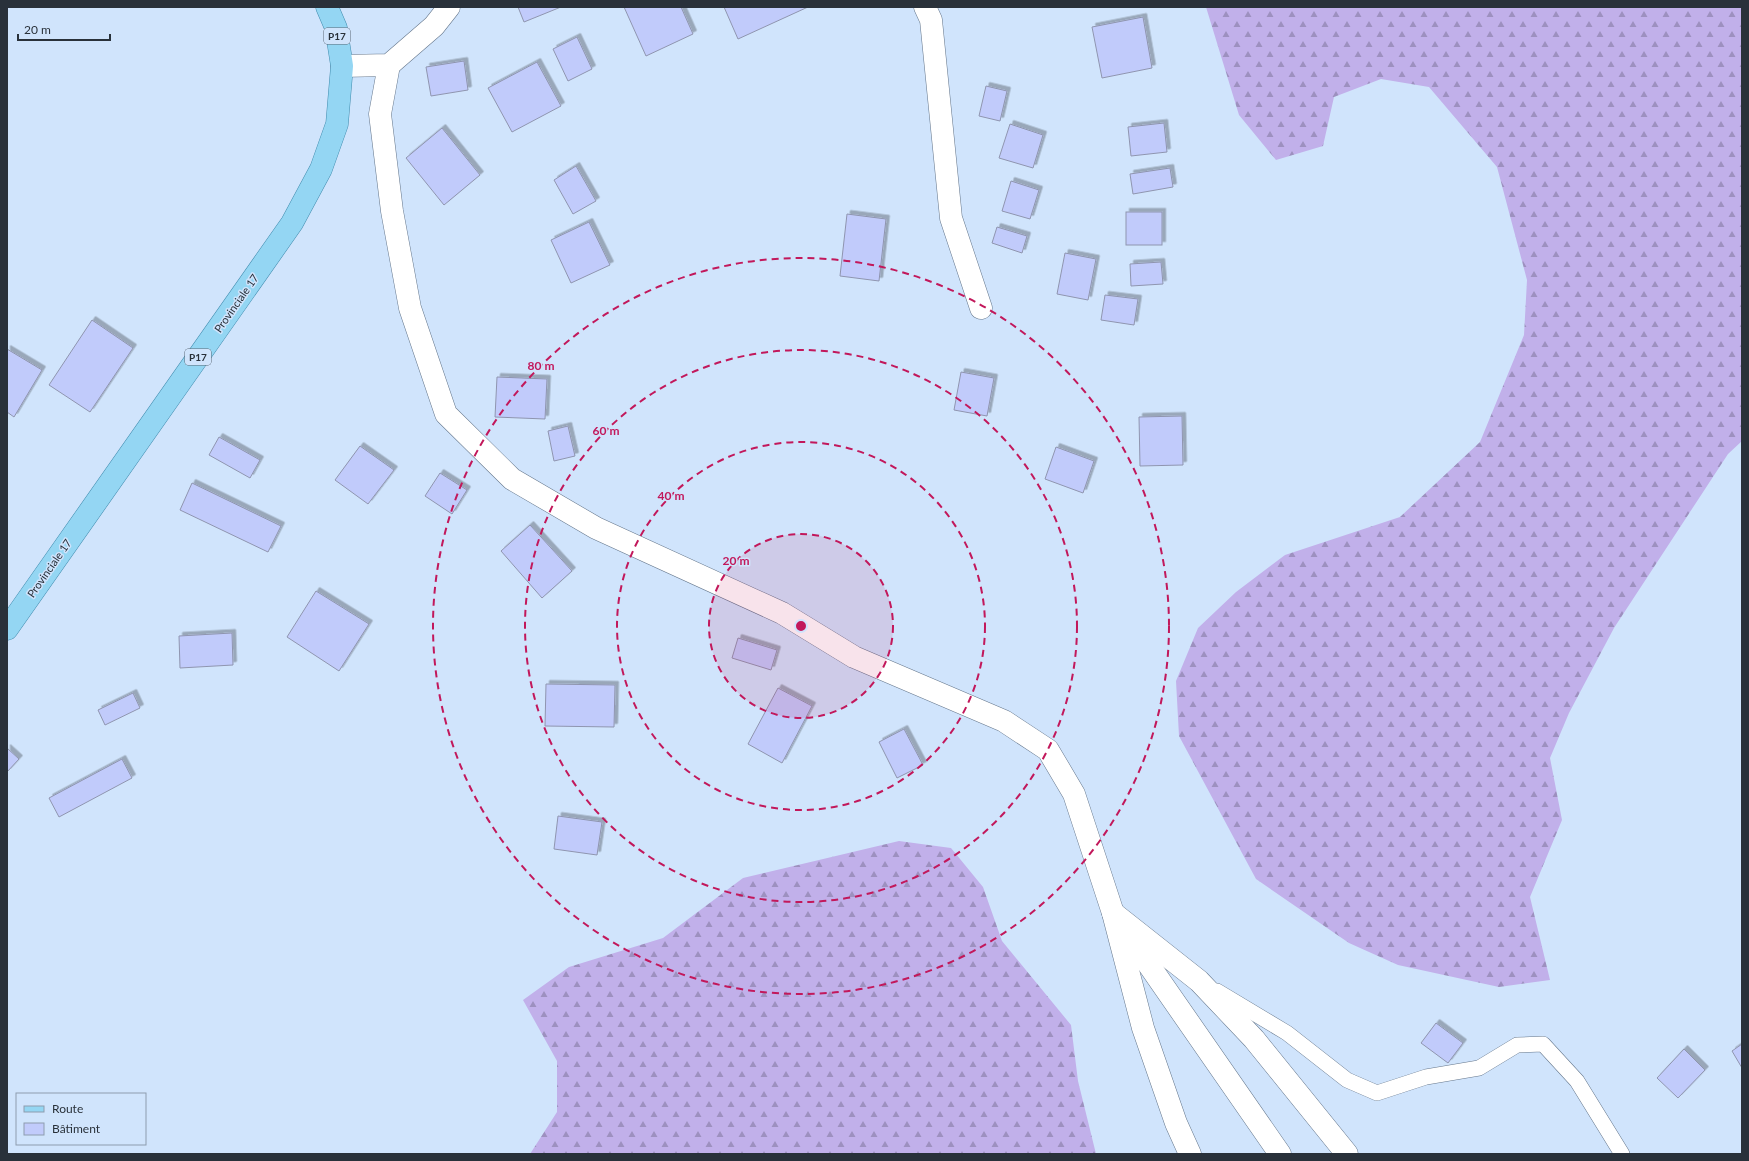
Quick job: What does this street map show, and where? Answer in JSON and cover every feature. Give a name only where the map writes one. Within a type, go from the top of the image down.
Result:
[{"type":"main road","name":"Provinciale 17","points":[[7,629],[292,224],[321,169],[337,124],[342,66],[336,28],[327,7]]},
{"type":"street","points":[[449,7],[434,26],[389,65],[380,114],[392,211],[410,308],[446,414],[512,479],[596,528],[782,613],[854,657],[1004,721],[1048,750],[1074,794],[1113,913],[1143,1028],[1176,1123],[1190,1154]]},
{"type":"street","points":[[925,7],[930,20],[951,218],[981,308]]},
{"type":"street","points":[[342,66],[389,65]]},
{"type":"street","points":[[1113,913],[1199,981],[1254,1039],[1347,1154]]},
{"type":"street","points":[[1113,913],[1280,1154]]},
{"type":"lane","points":[[1199,981],[1287,1033],[1347,1080],[1377,1093],[1426,1077],[1479,1068],[1517,1045],[1543,1044],[1577,1081],[1622,1154]]},
{"type":"green space","points":[[1206,7],[1742,7],[1742,441],[1728,454],[1614,628],[1569,713],[1550,758],[1562,820],[1530,897],[1550,980],[1499,987],[1398,965],[1349,943],[1256,879],[1179,736],[1176,681],[1198,628],[1236,592],[1285,555],[1400,517],[1480,442],[1524,335],[1527,280],[1497,167],[1429,87],[1381,79],[1334,97],[1323,146],[1276,160],[1239,115]]},
{"type":"green space","points":[[899,841],[951,848],[983,887],[1002,941],[1071,1025],[1078,1081],[1096,1154],[530,1154],[557,1112],[557,1061],[523,1000],[569,967],[663,938],[743,878]]},
{"type":"building","points":[[518,7],[561,7],[524,22]]},
{"type":"building","points":[[624,7],[681,7],[693,34],[646,56]]},
{"type":"building","points":[[724,7],[808,7],[738,39]]},
{"type":"building","points":[[1143,17],[1152,68],[1102,78],[1092,27]]},
{"type":"building","points":[[577,37],[592,69],[568,81],[553,49]]},
{"type":"building","points":[[464,61],[468,90],[431,96],[426,67]]},
{"type":"building","points":[[537,62],[561,106],[512,132],[488,88]]},
{"type":"building","points":[[986,86],[1007,91],[1000,121],[979,116]]},
{"type":"building","points":[[1164,123],[1167,152],[1131,156],[1128,127]]},
{"type":"building","points":[[1010,124],[1043,135],[1033,168],[999,158]]},
{"type":"building","points":[[442,128],[480,175],[444,205],[406,158]]},
{"type":"building","points":[[576,166],[596,201],[573,214],[554,180]]},
{"type":"building","points":[[1170,168],[1173,187],[1133,194],[1130,174]]},
{"type":"building","points":[[1011,181],[1039,190],[1030,219],[1002,211]]},
{"type":"building","points":[[1126,212],[1162,212],[1162,245],[1126,245]]},
{"type":"building","points":[[847,214],[886,219],[879,281],[840,276]]},
{"type":"building","points":[[589,222],[610,265],[571,283],[551,240]]},
{"type":"building","points":[[997,227],[1027,236],[1022,253],[992,243]]},
{"type":"building","points":[[1065,253],[1096,259],[1088,300],[1057,294]]},
{"type":"building","points":[[1161,262],[1163,284],[1131,286],[1130,264]]},
{"type":"building","points":[[1105,295],[1138,299],[1134,325],[1101,320]]},
{"type":"building","points":[[92,320],[133,348],[90,412],[49,385]]},
{"type":"building","points":[[7,349],[42,370],[14,417],[7,412]]},
{"type":"building","points":[[961,372],[994,378],[987,416],[954,410]]},
{"type":"building","points":[[497,377],[547,379],[545,419],[495,417]]},
{"type":"building","points":[[1182,416],[1183,465],[1140,466],[1139,417]]},
{"type":"building","points":[[568,426],[575,456],[554,461],[548,431]]},
{"type":"building","points":[[219,437],[260,460],[250,478],[209,455]]},
{"type":"building","points":[[360,446],[394,470],[368,504],[335,480]]},
{"type":"building","points":[[1056,447],[1094,461],[1083,493],[1045,479]]},
{"type":"building","points":[[440,473],[467,490],[452,514],[425,496]]},
{"type":"building","points":[[192,483],[281,526],[268,552],[180,510]]},
{"type":"building","points":[[530,525],[572,571],[542,598],[501,551]]},
{"type":"building","points":[[316,591],[369,624],[339,671],[287,637]]},
{"type":"building","points":[[232,633],[233,665],[180,668],[179,636]]},
{"type":"building","points":[[738,638],[777,650],[771,670],[732,658]]},
{"type":"building","points":[[546,684],[615,685],[614,727],[545,726]]},
{"type":"building","points":[[778,688],[812,706],[782,763],[748,744]]},
{"type":"building","points":[[133,693],[140,708],[105,725],[98,710]]},
{"type":"building","points":[[904,729],[923,765],[897,778],[879,742]]},
{"type":"building","points":[[7,748],[19,759],[7,772]]},
{"type":"building","points":[[122,759],[132,778],[59,817],[49,798]]},
{"type":"building","points":[[558,816],[602,822],[597,855],[554,849]]},
{"type":"building","points":[[1436,1023],[1463,1043],[1448,1063],[1421,1043]]},
{"type":"building","points":[[1742,1044],[1742,1068],[1732,1051]]},
{"type":"building","points":[[1684,1049],[1705,1070],[1678,1098],[1657,1078]]}]
